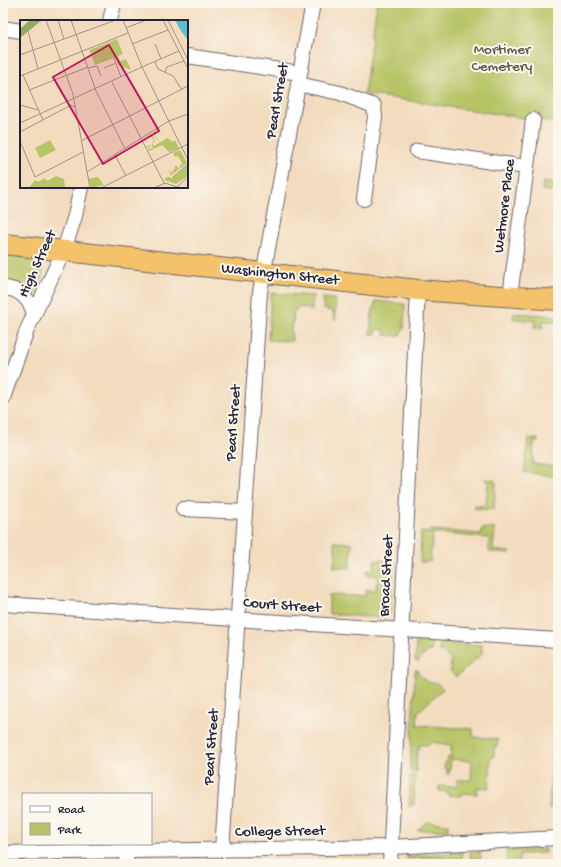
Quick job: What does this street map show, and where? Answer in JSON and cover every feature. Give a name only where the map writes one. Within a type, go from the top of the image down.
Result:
[{"type":"highway","name":"Washington Street","points":[[3,244],[418,290],[558,300]]},
{"type":"street","points":[[110,20],[114,3]]},
{"type":"street","name":"Pearl Street","points":[[222,850],[259,300],[313,3]]},
{"type":"street","points":[[3,28],[20,31]]},
{"type":"street","points":[[188,56],[299,78],[374,106],[376,110],[364,199]]},
{"type":"street","name":"Wetmore Place","points":[[510,296],[533,120]]},
{"type":"street","points":[[417,151],[526,167]]},
{"type":"street","name":"High Street","points":[[3,398],[34,315],[64,250],[75,216],[81,188]]},
{"type":"street","points":[[3,288],[17,290],[30,304],[34,315]]},
{"type":"street","name":"Broad Street","points":[[390,864],[418,290]]},
{"type":"street","points":[[183,509],[245,512]]},
{"type":"street","name":"Court Street","points":[[3,604],[558,640]]},
{"type":"street","name":"College Street","points":[[3,853],[127,858],[222,850],[391,847],[558,838]]},
{"type":"green space","name":"Mortimer Cemetery","points":[[377,3],[558,3],[558,123],[364,94]]},
{"type":"green space","points":[[543,182],[558,184],[558,210],[554,206],[556,192],[542,190]]},
{"type":"green space","points":[[3,254],[32,257],[38,260],[41,264],[41,282],[34,297],[3,282]]},
{"type":"green space","points":[[271,293],[313,296],[312,311],[306,308],[297,307],[297,311],[294,311],[293,322],[291,322],[292,341],[268,340]]},
{"type":"green space","points":[[323,298],[336,299],[335,318],[337,320],[334,319],[333,311],[323,309]]},
{"type":"green space","points":[[376,301],[405,304],[404,328],[399,336],[385,335],[385,331],[380,329],[376,330],[376,334],[370,334],[372,313]]},
{"type":"green space","points":[[514,313],[558,316],[558,322],[543,321],[543,328],[534,327],[535,321],[513,319]]},
{"type":"green space","points":[[528,439],[538,439],[538,442],[534,442],[533,464],[558,467],[558,477],[524,472]]},
{"type":"green space","points":[[485,479],[494,480],[496,483],[494,508],[491,510],[474,508],[474,505],[486,506],[488,483]]},
{"type":"green space","points":[[482,528],[495,529],[493,550],[510,552],[510,554],[489,552],[489,538],[433,533],[430,562],[420,562],[421,532],[430,533],[431,530],[481,534]]},
{"type":"green space","points":[[334,542],[352,543],[350,568],[333,567],[336,557]]},
{"type":"green space","points":[[374,560],[393,562],[390,612],[383,618],[329,614],[329,595],[365,596],[365,590],[376,590],[377,576],[367,575],[367,570],[374,570]]},
{"type":"green space","points":[[416,641],[432,642],[431,651],[419,659],[419,662],[415,661]]},
{"type":"green space","points":[[440,643],[482,645],[482,654],[456,677],[450,671],[451,661],[442,651],[439,651]]},
{"type":"green space","points":[[415,670],[418,670],[418,673],[427,682],[437,683],[443,689],[418,712],[417,725],[473,729],[473,737],[498,739],[497,747],[494,747],[494,757],[491,757],[489,788],[477,788],[477,794],[461,793],[461,796],[448,795],[448,792],[439,791],[439,786],[456,787],[457,780],[471,780],[472,761],[451,759],[449,774],[447,774],[447,769],[444,769],[445,762],[447,762],[448,757],[451,757],[451,745],[430,742],[429,745],[419,745],[419,750],[417,750],[416,773],[410,772]]},
{"type":"green space","points":[[557,675],[558,750],[553,751]]},
{"type":"green space","points":[[552,756],[557,759],[556,786],[558,800],[549,809]]},
{"type":"green space","points":[[410,776],[415,776],[414,804],[409,807]]},
{"type":"green space","points":[[427,822],[448,824],[448,830],[417,830]]},
{"type":"green space","points":[[545,849],[545,853],[520,854],[519,862],[512,861],[512,864],[507,864],[506,850]]},
{"type":"green space","points":[[489,851],[480,852],[481,864],[476,864],[475,858],[470,858],[470,852]]},
{"type":"green space","points":[[462,852],[462,858],[451,859],[450,864],[443,864],[443,857],[407,859],[407,856]]}]
